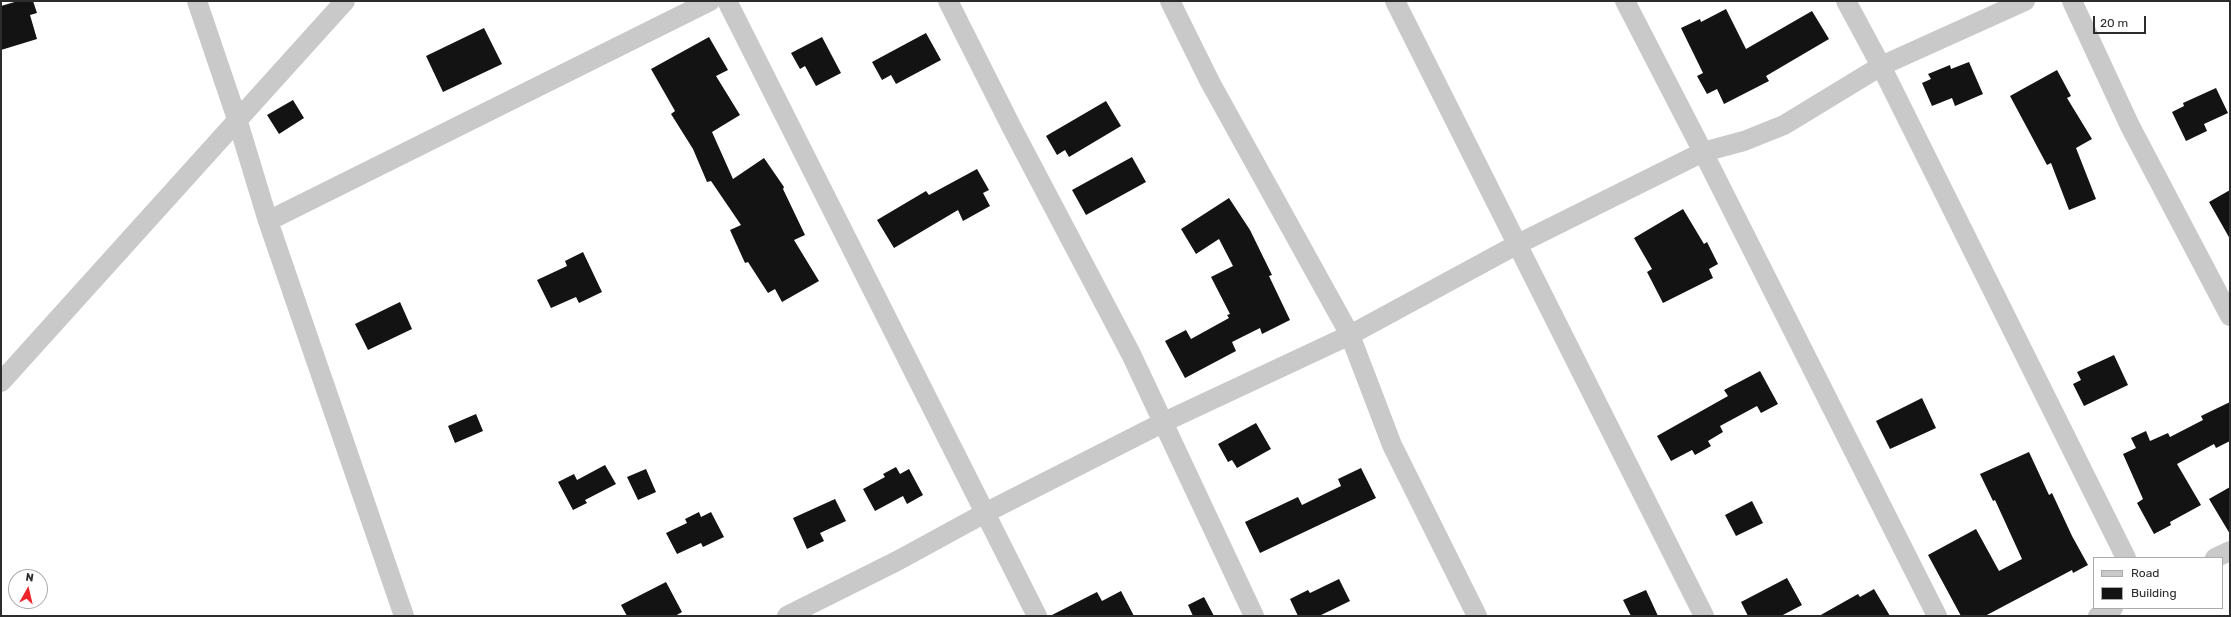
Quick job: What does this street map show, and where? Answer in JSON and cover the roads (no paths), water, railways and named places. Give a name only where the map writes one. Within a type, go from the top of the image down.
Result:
[{"type":"street","points":[[197,1],[237,119],[268,221],[404,616]]},
{"type":"street","points":[[1,382],[345,1]]},
{"type":"street","points":[[268,221],[710,1]]},
{"type":"street","points":[[727,1],[1036,616]]},
{"type":"street","points":[[948,1],[1012,128],[1131,354],[1162,423],[1254,616]]},
{"type":"street","points":[[1170,1],[1210,82],[1350,334],[1392,445],[1477,616]]},
{"type":"street","points":[[1395,1],[1516,245],[1704,616]]},
{"type":"street","points":[[1624,1],[1703,152],[1937,616]]},
{"type":"street","points":[[1846,1],[1882,66],[2126,557]]},
{"type":"street","points":[[787,616],[897,562],[985,513],[1162,423],[1350,334],[1516,245],[1703,152],[1744,141],[1784,125],[1882,66],[2025,1]]},
{"type":"street","points":[[2072,1],[2130,126],[2230,316]]},
{"type":"street","points":[[2217,557],[2230,551]]},
{"type":"street","points":[[2098,616],[2110,609]]}]
